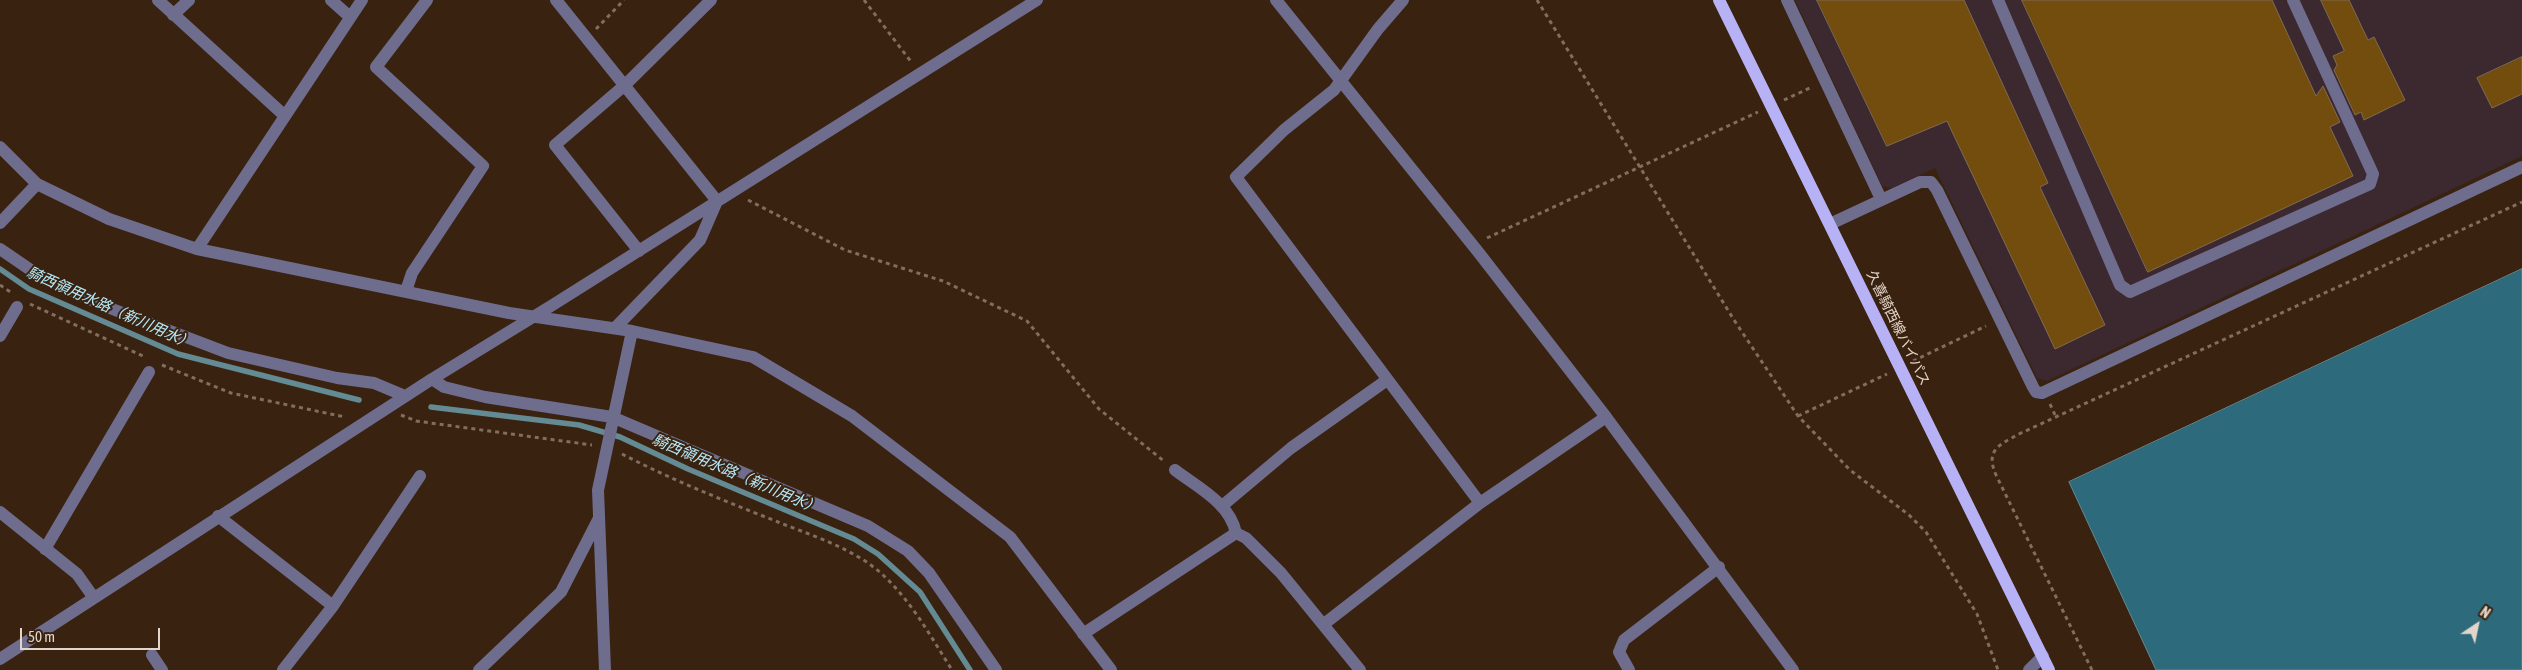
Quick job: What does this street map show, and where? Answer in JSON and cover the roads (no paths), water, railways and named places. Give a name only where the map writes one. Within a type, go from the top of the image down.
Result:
[{"type":"main road","name":"久喜騎西線バイパス","points":[[1719,0],[2049,670]]},
{"type":"street","points":[[158,0],[285,116]]},
{"type":"street","points":[[173,15],[189,0]]},
{"type":"street","points":[[331,0],[350,17]]},
{"type":"street","points":[[197,249],[362,0]]},
{"type":"street","points":[[406,291],[412,274],[483,166],[376,67],[427,0]]},
{"type":"street","points":[[556,0],[717,201]]},
{"type":"street","points":[[639,250],[555,145],[624,85],[711,0]]},
{"type":"street","points":[[0,659],[405,396],[1037,0]]},
{"type":"street","points":[[1276,0],[1473,246],[1606,417],[1719,567],[1793,670]]},
{"type":"street","points":[[1403,0],[1378,29],[1334,90],[1284,130],[1236,176],[1480,503]]},
{"type":"street","points":[[1787,0],[1880,199]]},
{"type":"street","points":[[1998,0],[2120,285],[2130,292],[2370,184],[2373,174],[2293,0]]},
{"type":"street","points":[[0,147],[37,184],[109,219],[197,249],[509,313],[632,331],[753,357],[852,416],[1010,537],[1111,670]]},
{"type":"street","points":[[1830,224],[1880,199],[1920,182],[1931,182],[1937,190],[2033,387],[2036,392],[2042,393],[2522,166]]},
{"type":"street","points":[[0,223],[37,184]]},
{"type":"street","points":[[615,328],[700,240],[717,201]]},
{"type":"street","points":[[0,249],[38,275],[107,307],[228,353],[337,378],[374,383],[405,396]]},
{"type":"street","points":[[0,336],[18,301]]},
{"type":"street","points":[[605,670],[598,490],[612,417],[632,331]]},
{"type":"street","points":[[45,549],[149,372]]},
{"type":"street","points":[[432,379],[444,387],[486,397],[612,417],[868,526],[908,551],[929,573],[996,670]]},
{"type":"street","points":[[1222,506],[1291,448],[1388,380]]},
{"type":"street","points":[[1324,624],[1480,503],[1606,417]]},
{"type":"street","points":[[1175,470],[1222,506],[1234,524],[1236,533]]},
{"type":"street","points":[[283,670],[333,606],[420,476]]},
{"type":"street","points":[[0,512],[78,574],[94,598]]},
{"type":"street","points":[[218,516],[333,606]]},
{"type":"street","points":[[479,670],[561,592],[598,520]]},
{"type":"street","points":[[1083,634],[1236,533]]},
{"type":"street","points":[[1236,533],[1246,538],[1281,573],[1360,670]]},
{"type":"street","points":[[1630,670],[1619,652],[1624,640],[1719,567]]},
{"type":"street","points":[[152,655],[162,670]]},
{"type":"street","points":[[2028,670],[2043,656]]},
{"type":"water","points":[[2522,269],[2522,670],[2156,670],[2069,482]]},
{"type":"waterway","name":"騎西領用水路（新川用水）","points":[[0,269],[29,289],[178,354],[359,400]]},
{"type":"waterway","name":"騎西領用水路（新川用水）","points":[[431,407],[579,425],[620,437],[688,469],[854,539],[878,554],[920,592],[970,670]]}]
